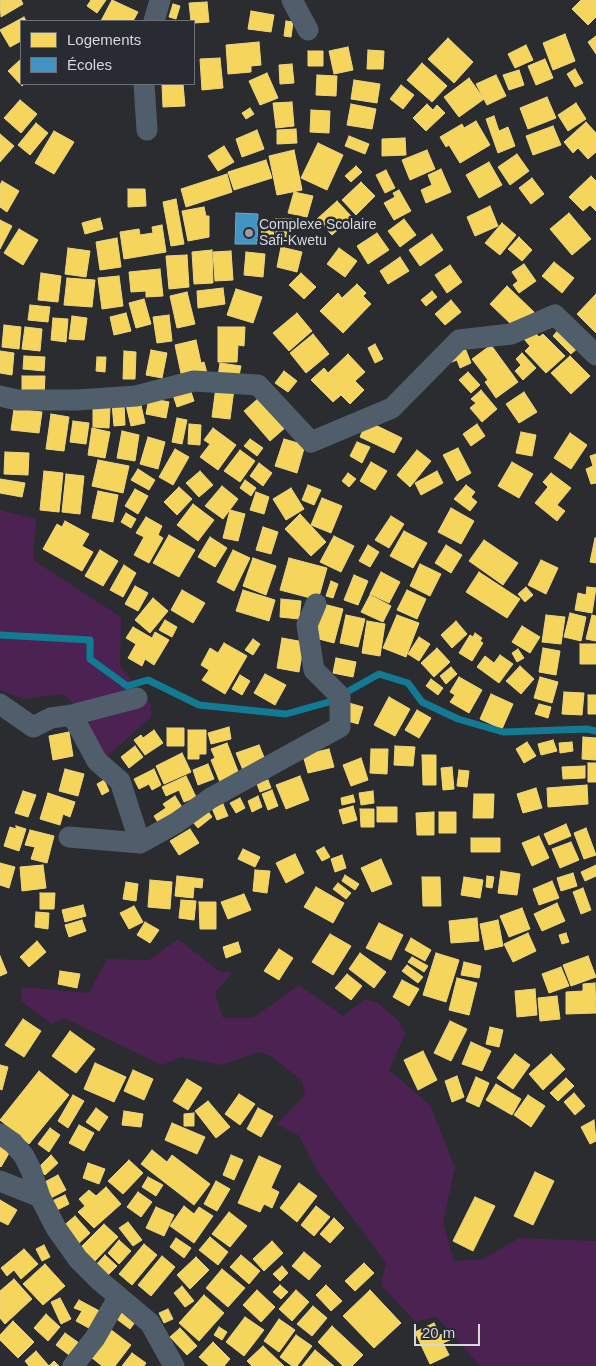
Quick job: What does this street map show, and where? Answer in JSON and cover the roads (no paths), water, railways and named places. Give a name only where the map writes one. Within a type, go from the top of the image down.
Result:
[{"type":"street","points":[[154,20],[160,0]]},
{"type":"street","points":[[292,0],[308,30]]},
{"type":"street","points":[[144,85],[147,130]]},
{"type":"street","points":[[0,396],[17,400],[76,400],[136,396],[194,381],[258,385],[311,442],[392,408],[459,340],[511,334],[555,315],[596,354]]},
{"type":"street","points":[[69,837],[140,843],[176,824],[211,798],[340,728],[340,696],[314,670],[307,625],[316,604]]},
{"type":"street","points":[[0,704],[32,728],[51,718],[72,715],[137,698]]},
{"type":"street","points":[[72,715],[97,761],[120,781],[140,843]]},
{"type":"street","points":[[0,1134],[13,1143],[24,1156],[32,1170],[40,1197],[56,1228],[78,1259],[118,1298],[150,1323],[174,1366]]},
{"type":"street","points":[[0,1181],[40,1197]]},
{"type":"street","points":[[73,1366],[95,1338],[118,1298]]},
{"type":"waterway","points":[[0,635],[90,640],[90,659],[127,686],[148,680],[199,705],[286,714],[329,702],[379,674],[408,683],[422,702],[458,719],[503,732],[587,729],[596,731]]},
{"type":"place","name":"Complexe Scolaire Safi-Kwetu","points":[[249,233]]}]
